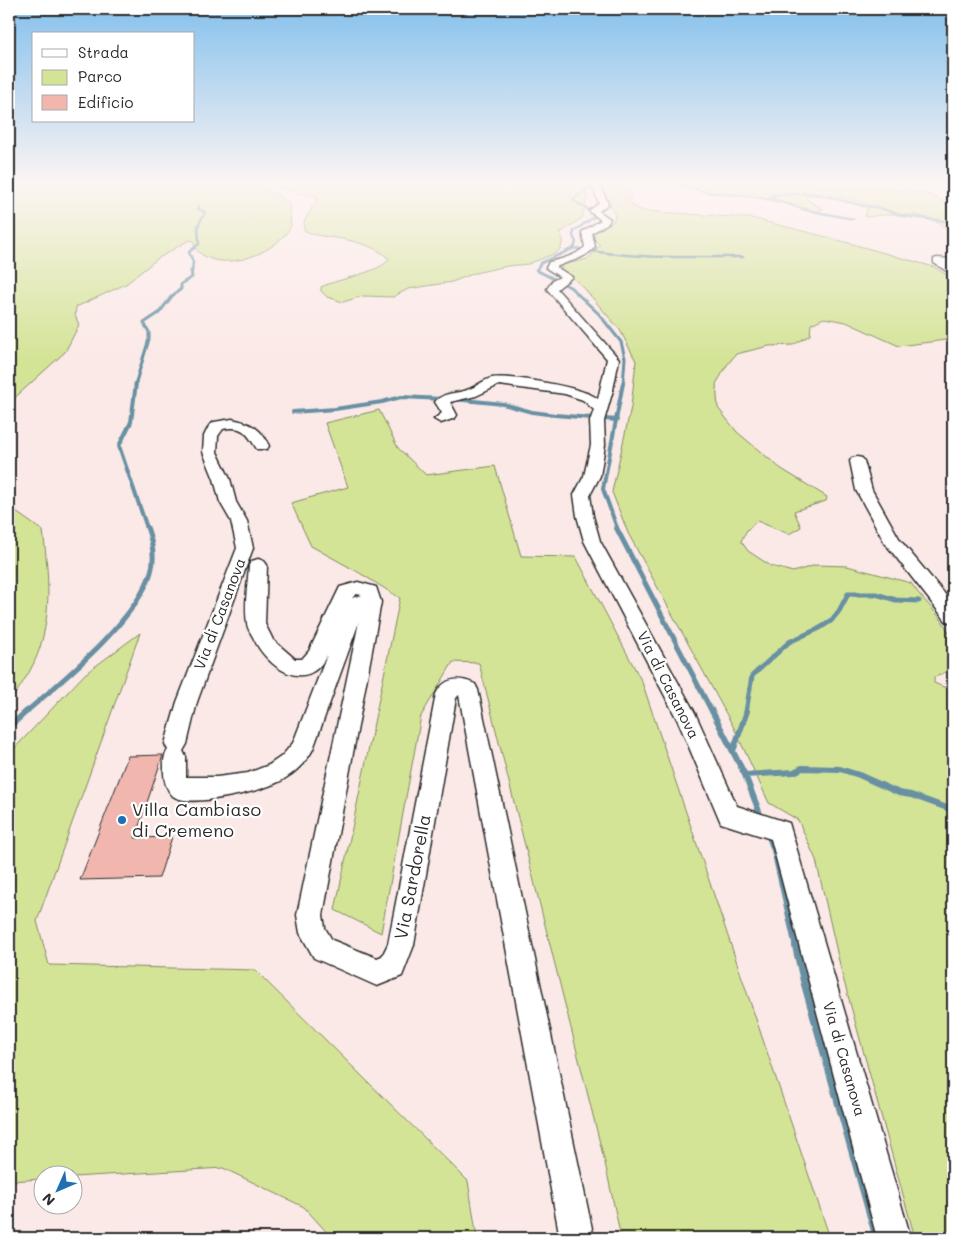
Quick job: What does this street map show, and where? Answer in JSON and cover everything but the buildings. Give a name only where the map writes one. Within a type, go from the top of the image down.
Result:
[{"type":"street","name":"Via di Casanova","points":[[589,241],[590,246],[587,251],[573,258],[552,264],[551,268],[567,277],[552,289],[558,298],[580,319],[613,359],[602,408],[596,421],[598,445],[592,476],[582,495],[585,516],[592,541],[688,719],[729,815],[781,831],[894,1238]]},
{"type":"street","points":[[953,262],[937,261],[953,272]]},
{"type":"street","points":[[441,419],[450,415],[442,402],[445,399],[471,393],[492,382],[499,381],[579,393],[593,400],[602,408]]},
{"type":"street","name":"Via di Casanova","points":[[262,446],[257,435],[242,425],[232,422],[219,425],[214,429],[211,436],[210,452],[222,479],[228,502],[239,521],[246,548],[187,702],[176,750],[175,781],[182,789],[236,787],[252,784],[293,760],[302,749],[356,604],[372,602]]},
{"type":"street","points":[[857,461],[864,490],[893,543],[953,616]]},
{"type":"street","points":[[258,565],[256,624],[266,645],[289,666],[300,668],[309,664],[316,656],[346,592],[354,588],[363,588],[370,592],[372,602]]},
{"type":"street","name":"Via Sardorella","points":[[372,602],[310,915],[313,933],[323,949],[377,972],[392,966],[402,945],[446,694],[454,687],[465,688],[469,693],[577,1238]]},
{"type":"green space","points":[[9,241],[187,241],[157,259],[126,284],[76,307],[75,315],[79,325],[65,352],[9,403]]},
{"type":"green space","points":[[194,241],[278,241],[260,253],[231,261],[217,260],[205,256],[195,248]]},
{"type":"green space","points":[[353,241],[563,241],[561,248],[556,253],[528,264],[507,266],[475,273],[452,282],[408,289],[393,297],[363,296],[343,302],[327,297],[321,291],[321,287],[368,272],[384,264],[389,259],[384,254]]},
{"type":"green space","points":[[596,241],[842,241],[934,267],[953,279],[953,339],[899,346],[846,322],[824,318],[811,324],[810,335],[793,345],[769,346],[736,354],[716,384],[718,408],[737,432],[780,468],[827,497],[826,501],[794,511],[801,527],[789,534],[757,521],[747,530],[741,541],[748,551],[771,566],[793,572],[816,565],[847,566],[911,583],[944,624],[952,643],[952,664],[945,672],[934,677],[934,683],[953,691],[953,1238],[915,1238],[842,974],[816,860],[798,820],[769,803],[734,728],[628,533],[612,492],[631,407],[636,361],[620,330],[583,287],[560,267],[588,259],[600,245]]},
{"type":"green space","points":[[379,410],[398,448],[426,475],[495,466],[521,556],[576,557],[642,682],[830,1238],[621,1238],[605,1163],[479,663],[453,662],[421,716],[381,933],[335,910],[400,598],[311,546],[291,503],[348,487],[325,423]]},
{"type":"green space","points":[[9,507],[43,531],[48,590],[45,628],[40,647],[33,665],[15,694],[9,700]]},
{"type":"green space","points":[[140,633],[37,921],[49,965],[255,970],[468,1181],[477,1238],[332,1238],[304,1207],[223,1168],[82,1176],[82,1164],[32,1164],[32,1180],[9,1181],[9,754],[85,674]]},
{"type":"waterway","points":[[192,272],[193,262],[189,252],[199,244],[199,241]]},
{"type":"waterway","points":[[574,248],[576,241]]},
{"type":"waterway","points":[[574,248],[637,256],[743,257]]},
{"type":"waterway","points":[[574,248],[541,263],[536,270],[570,287],[599,314],[621,342],[625,358],[623,385]]},
{"type":"waterway","points":[[135,385],[149,339],[149,332],[144,323],[159,313],[172,296],[181,289],[181,284],[192,277],[191,271]]},
{"type":"waterway","points":[[136,383],[131,422],[119,446],[147,528]]},
{"type":"waterway","points":[[616,420],[623,383]]},
{"type":"waterway","points":[[293,412],[335,409],[382,402],[401,397],[443,399]]},
{"type":"waterway","points":[[454,399],[503,404],[532,412],[555,415],[616,420]]},
{"type":"waterway","points":[[616,420],[603,489],[617,528]]},
{"type":"waterway","points":[[26,712],[97,648],[131,610],[151,572],[153,549],[147,527]]},
{"type":"waterway","points":[[616,527],[712,712]]},
{"type":"waterway","points":[[746,712],[752,676],[789,642],[831,621],[848,594],[876,594],[896,600],[919,601]]},
{"type":"waterway","points":[[9,727],[27,711]]},
{"type":"waterway","points":[[712,711],[745,775]]},
{"type":"waterway","points":[[733,751],[747,711]]},
{"type":"waterway","points":[[745,775],[794,772],[802,768],[840,769],[859,775],[899,793],[911,795],[953,810]]},
{"type":"waterway","points":[[745,775],[762,819]]},
{"type":"waterway","points":[[768,834],[774,850],[796,947]]},
{"type":"waterway","points":[[796,946],[804,981],[877,1238]]},
{"type":"place","name":"Villa Cambiaso di Cremeno","points":[[122,820]]}]
